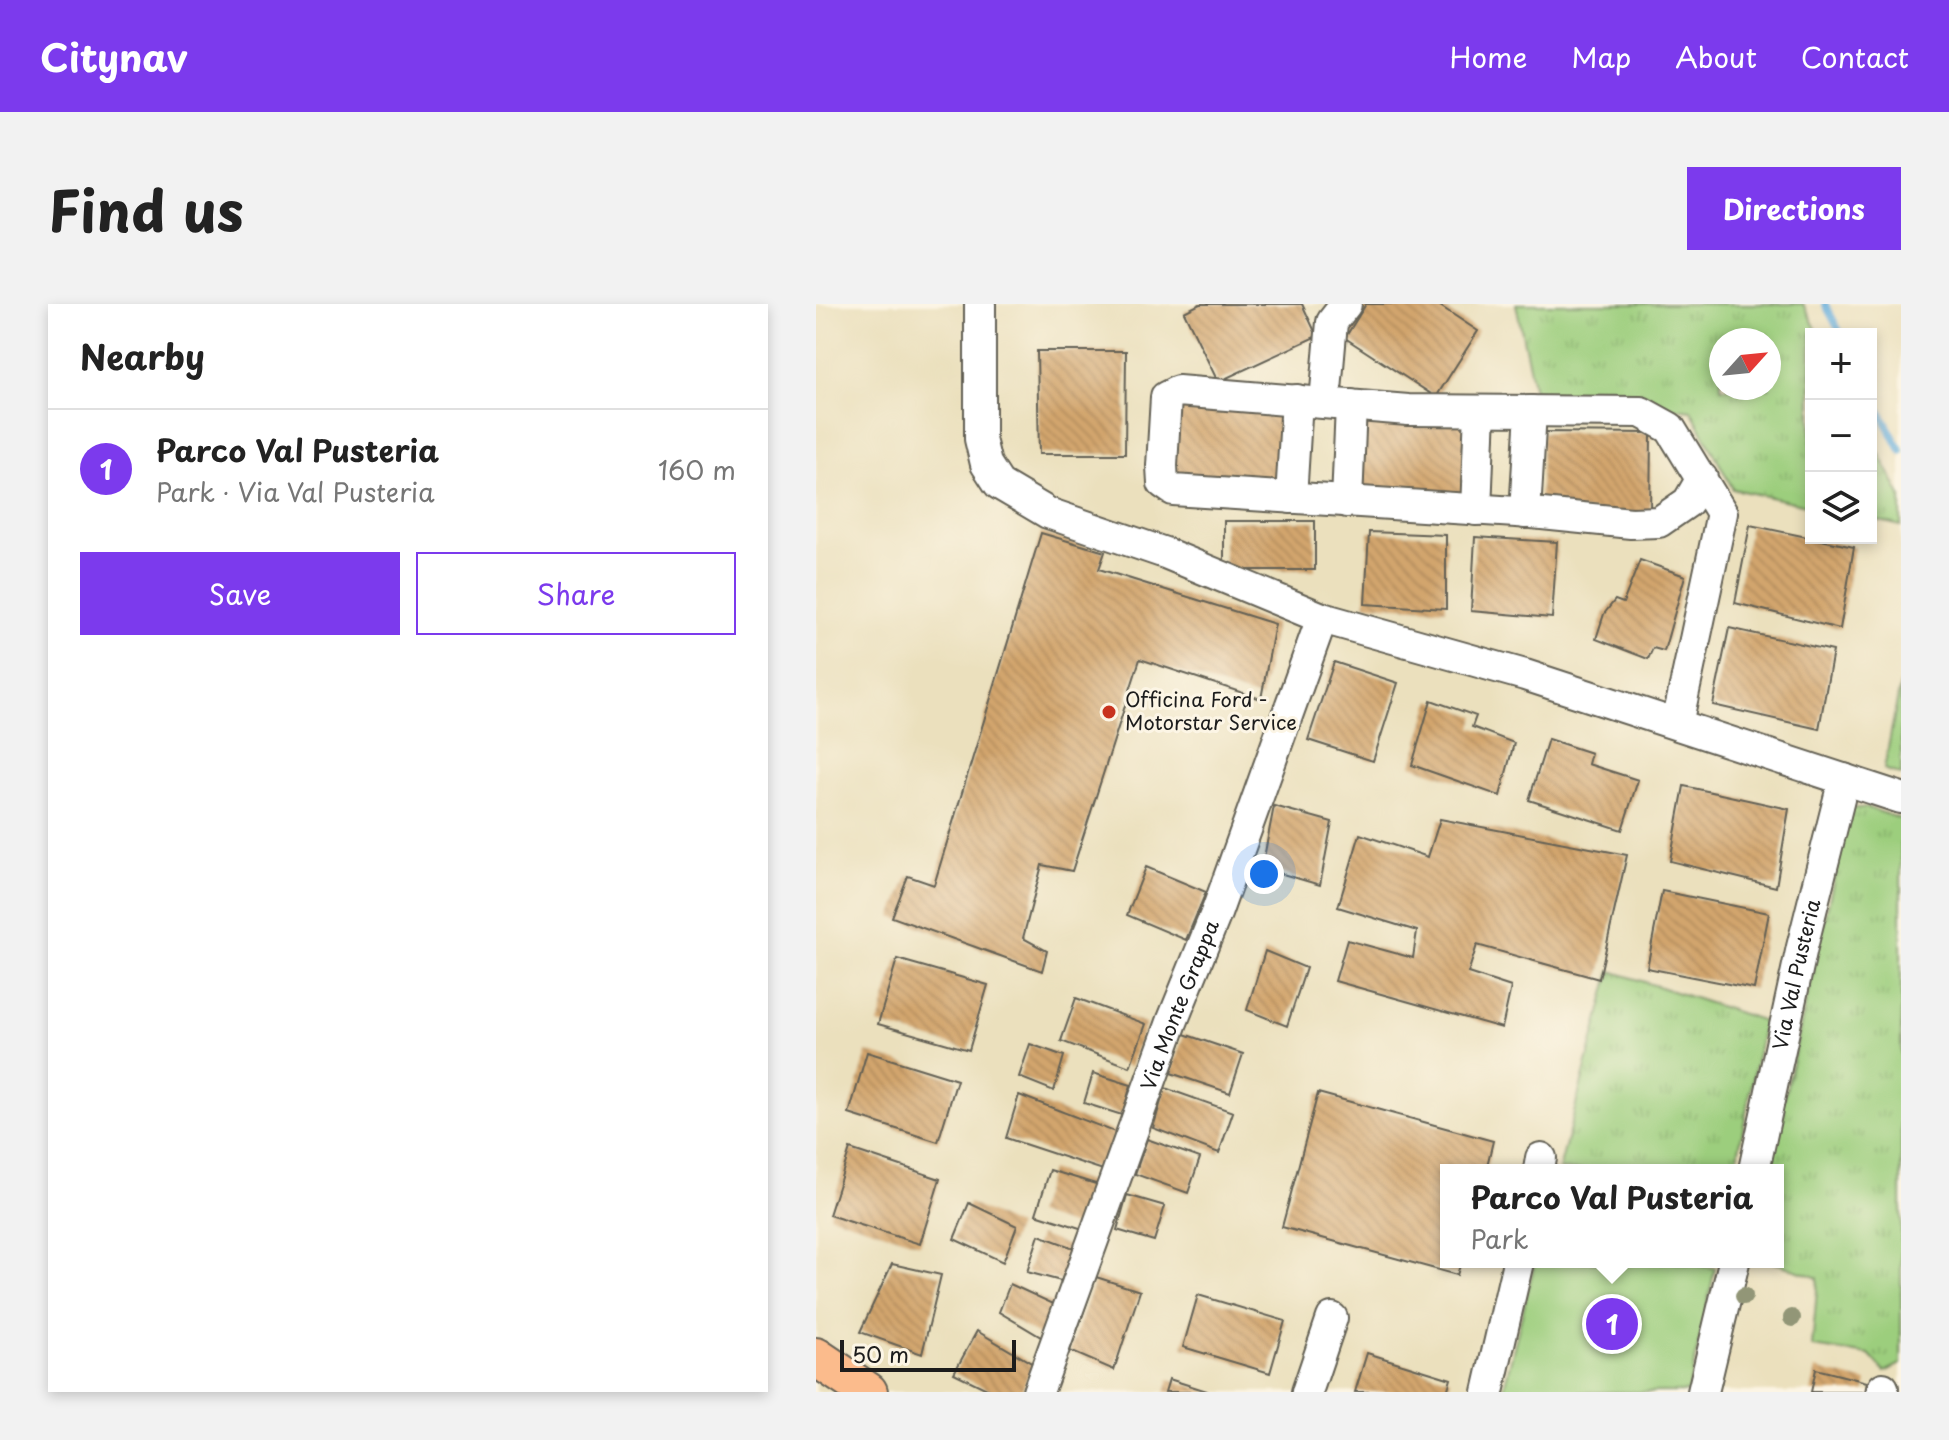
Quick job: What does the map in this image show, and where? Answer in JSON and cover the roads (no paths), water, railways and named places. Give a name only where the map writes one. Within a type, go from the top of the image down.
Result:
[{"type":"main road","points":[[816,1357],[868,1392]]},
{"type":"street","points":[[980,304],[980,439],[986,464],[999,484],[1048,513],[1165,553],[1322,618],[1525,675],[1901,798]]},
{"type":"street","points":[[1291,498],[1325,402],[1334,310]]},
{"type":"street","points":[[1677,724],[1722,513],[1702,478],[1670,428],[1641,412],[1408,410],[1178,391],[1166,397],[1163,483],[1173,490],[1631,523],[1659,522],[1688,502],[1702,478]]},
{"type":"street","points":[[1325,402],[1347,502]]},
{"type":"street","points":[[1476,510],[1480,411]]},
{"type":"street","points":[[1525,513],[1531,411]]},
{"type":"street","name":"Via Monte Grappa","points":[[1038,1392],[1322,618]]},
{"type":"street","name":"Via Val Pusteria","points":[[1755,1164],[1802,947],[1844,779]]},
{"type":"street","points":[[1488,1392],[1517,1268]]},
{"type":"street","points":[[1703,1392],[1733,1268]]},
{"type":"street","points":[[1307,1392],[1332,1318]]},
{"type":"waterway","points":[[1825,304],[1838,328]]},
{"type":"waterway","points":[[1874,400],[1901,451]]},
{"type":"place","name":"Officina Ford - Motorstar Service","points":[[1109,712]]},
{"type":"place","name":"Parco Val Pusteria","points":[[1612,1324]]}]
